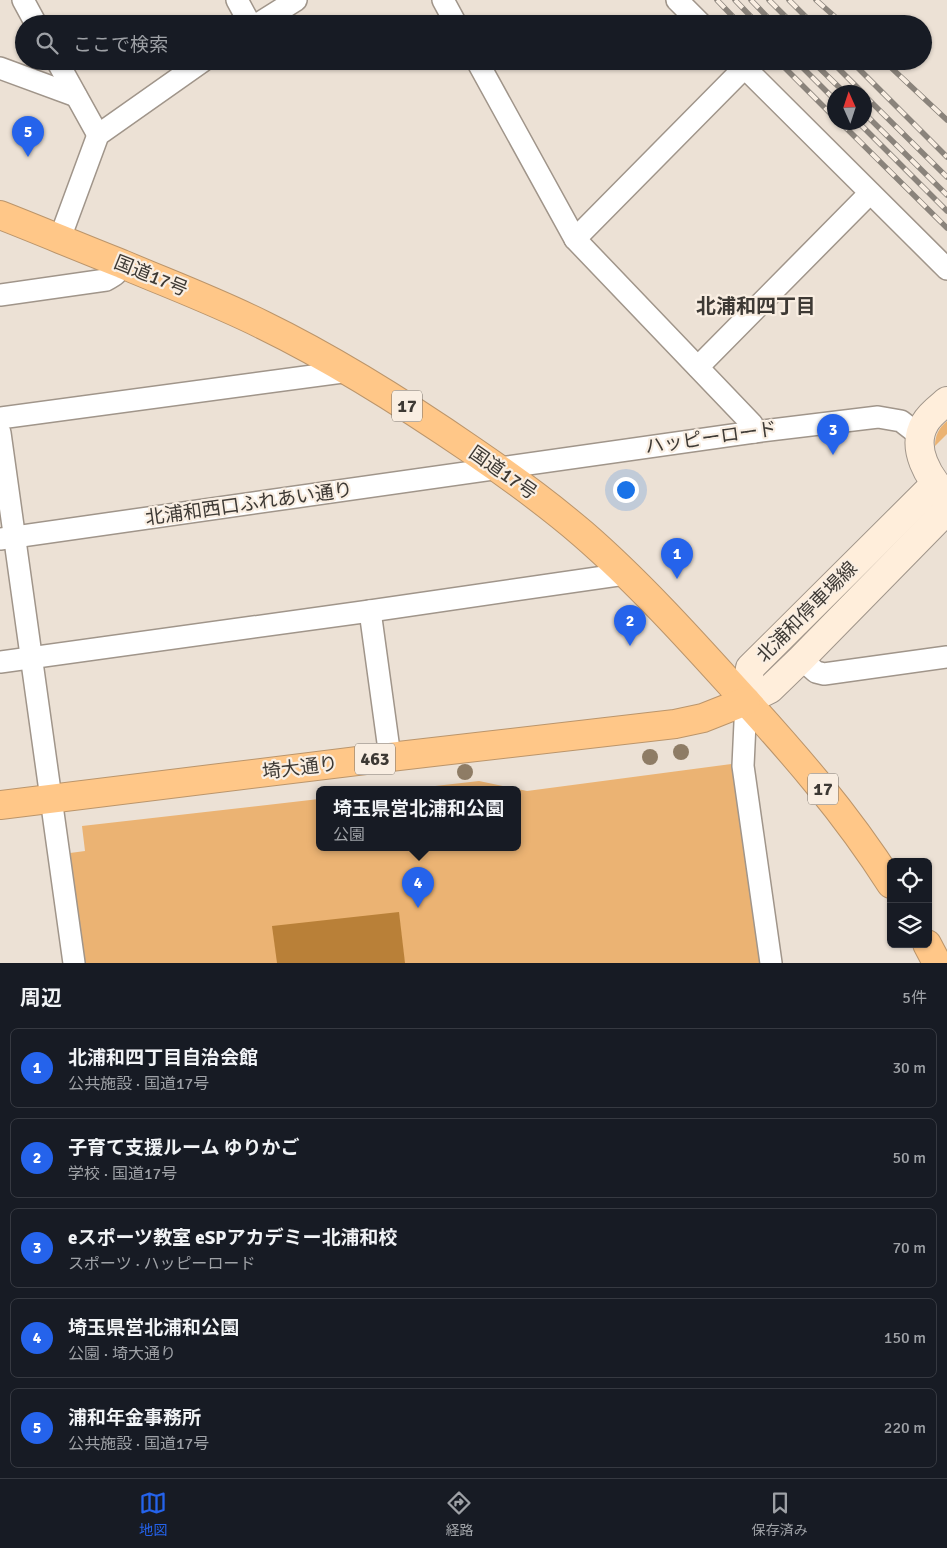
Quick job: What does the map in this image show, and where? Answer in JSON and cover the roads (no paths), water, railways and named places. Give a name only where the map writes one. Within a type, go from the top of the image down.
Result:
[{"type":"highway","name":"国道17号","points":[[0,215],[207,299],[264,325],[350,371],[422,415],[544,502],[584,535],[688,637],[814,778],[852,826],[887,878]]},
{"type":"highway","name":"埼大通り","points":[[0,805],[676,724],[703,718],[746,701]]},
{"type":"highway","points":[[929,948],[937,963]]},
{"type":"main road","points":[[941,490],[925,468],[919,435],[925,422],[947,400]]},
{"type":"main road","name":"北浦和停車場線","points":[[746,701],[750,668],[941,490]]},
{"type":"main road","name":"北浦和停車場線","points":[[746,701],[770,689],[947,510]]},
{"type":"street","points":[[23,0],[31,15]]},
{"type":"street","points":[[237,0],[245,15]]},
{"type":"street","points":[[272,15],[296,0]]},
{"type":"street","points":[[443,0],[451,15]]},
{"type":"street","points":[[678,0],[692,15]]},
{"type":"street","points":[[0,68],[76,96]]},
{"type":"street","points":[[62,70],[98,135]]},
{"type":"street","points":[[60,238],[98,135],[191,70]]},
{"type":"street","points":[[482,70],[576,239],[752,424],[754,432]]},
{"type":"street","points":[[576,239],[735,70]]},
{"type":"street","points":[[747,70],[947,269]]},
{"type":"street","points":[[698,367],[870,193]]},
{"type":"street","points":[[0,295],[106,280],[115,276],[120,270],[121,264]]},
{"type":"street","points":[[0,418],[350,371]]},
{"type":"street","name":"ハッピーロード","points":[[499,469],[754,432],[878,417],[901,421],[919,435]]},
{"type":"street","points":[[0,433],[7,538],[31,658],[74,963]]},
{"type":"street","name":"北浦和西口ふれあい通り","points":[[7,538],[499,469]]},
{"type":"street","points":[[0,662],[370,612],[625,574]]},
{"type":"street","points":[[370,612],[390,757]]},
{"type":"street","points":[[801,659],[816,672],[824,674],[947,657]]},
{"type":"street","points":[[746,701],[743,766],[771,963]]},
{"type":"railway","points":[[717,0],[731,15]]},
{"type":"railway","points":[[735,0],[749,15]]},
{"type":"railway","points":[[751,0],[765,15]]},
{"type":"railway","points":[[769,0],[784,15]]},
{"type":"railway","points":[[789,0],[804,15]]},
{"type":"railway","points":[[816,0],[833,15]]},
{"type":"railway","points":[[787,70],[827,110]]},
{"type":"railway","points":[[805,70],[827,92]]},
{"type":"railway","points":[[821,70],[837,85]]},
{"type":"railway","points":[[840,70],[855,85]]},
{"type":"railway","points":[[860,70],[947,157]]},
{"type":"railway","points":[[894,70],[947,120]]},
{"type":"railway","points":[[872,103],[947,177]]},
{"type":"railway","points":[[872,121],[947,195]]},
{"type":"railway","points":[[848,130],[947,228]]},
{"type":"railway","points":[[866,130],[947,211]]},
{"type":"place","name":"浦和年金事務所","points":[[28,157]]},
{"type":"place","name":"eスポーツ教室 eSPアカデミー北浦和校","points":[[833,455]]},
{"type":"place","name":"北浦和四丁目自治会館","points":[[677,579]]},
{"type":"place","name":"子育て支援ルーム ゆりかご","points":[[630,646]]},
{"type":"place","name":"埼玉県営北浦和公園","points":[[418,908]]},
{"type":"district","name":"北浦和四丁目","points":[[756,306]]}]
